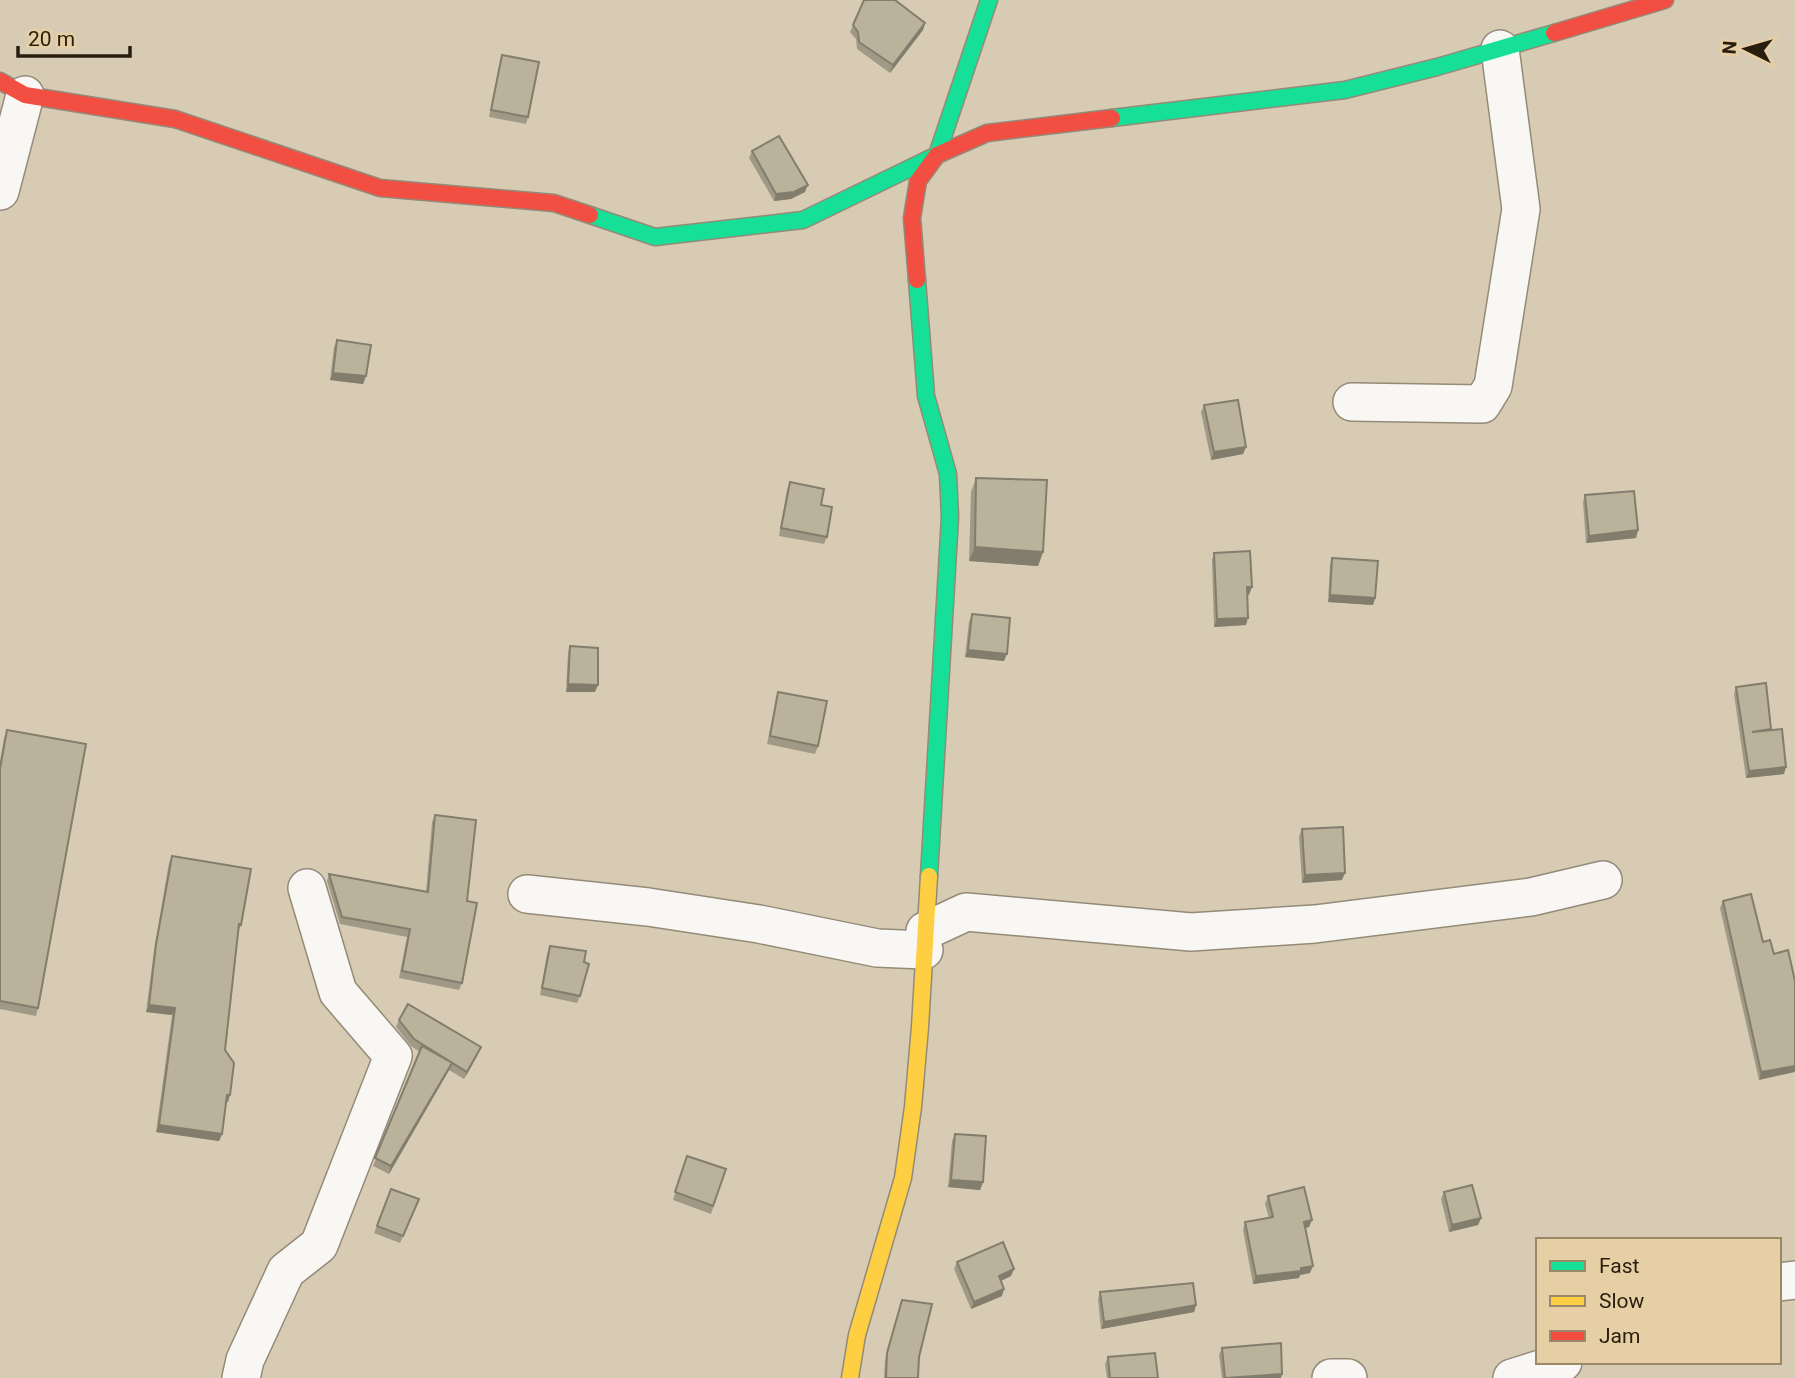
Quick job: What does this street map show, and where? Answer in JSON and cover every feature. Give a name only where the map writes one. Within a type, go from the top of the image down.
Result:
[{"type":"street","points":[[850,1378],[857,1335],[903,1178],[914,1093],[950,517],[948,474],[926,396],[912,218],[918,181],[937,155],[989,0]]},
{"type":"street","points":[[0,191],[12,88],[176,119],[380,188],[554,203],[655,237],[803,220],[937,155],[987,134],[1345,90],[1500,49],[1665,0]]},
{"type":"street","points":[[1352,402],[1482,404],[1493,386],[1521,209],[1500,49]]},
{"type":"street","points":[[527,894],[648,907],[759,924],[877,948],[924,940],[966,912],[1191,932],[1315,924],[1531,897],[1603,880]]},
{"type":"street","points":[[241,1378],[245,1360],[286,1271],[319,1245],[393,1056],[338,992],[307,888]]},
{"type":"street","points":[[1511,1378],[1556,1364]]},
{"type":"street","points":[[1331,1378],[1348,1378]]},
{"type":"building","points":[[864,0],[895,0],[925,23],[893,65],[859,42],[858,32],[853,25]]},
{"type":"building","points":[[502,55],[539,62],[528,117],[491,110]]},
{"type":"building","points":[[779,136],[808,185],[794,192],[776,194],[752,151]]},
{"type":"building","points":[[337,340],[371,345],[366,376],[333,373]]},
{"type":"building","points":[[1238,400],[1246,447],[1214,452],[1204,405]]},
{"type":"building","points":[[976,478],[1047,480],[1043,552],[975,547]]},
{"type":"building","points":[[790,482],[824,489],[821,505],[832,507],[827,537],[781,528]]},
{"type":"building","points":[[1634,491],[1638,530],[1589,536],[1585,495]]},
{"type":"building","points":[[1250,551],[1252,587],[1247,587],[1248,618],[1217,619],[1214,553]]},
{"type":"building","points":[[1332,558],[1378,561],[1375,598],[1330,595]]},
{"type":"building","points":[[972,614],[1010,618],[1007,654],[968,650]]},
{"type":"building","points":[[570,646],[598,648],[598,685],[568,684]]},
{"type":"building","points":[[1766,683],[1771,729],[1752,732],[1782,729],[1786,767],[1749,771],[1736,687]]},
{"type":"building","points":[[778,692],[827,701],[818,746],[770,736]]},
{"type":"building","points":[[7,730],[86,744],[38,1008],[0,1001],[0,769]]},
{"type":"building","points":[[435,815],[476,820],[467,901],[477,903],[462,983],[402,971],[410,929],[342,917],[329,874],[428,892]]},
{"type":"building","points":[[1343,827],[1345,873],[1305,875],[1302,829]]},
{"type":"building","points":[[172,856],[251,869],[241,925],[239,924],[225,1050],[234,1063],[222,1134],[159,1125],[175,1008],[149,1005],[156,944]]},
{"type":"building","points":[[1751,894],[1763,942],[1770,940],[1774,954],[1788,950],[1795,981],[1795,1066],[1761,1072],[1723,901]]},
{"type":"building","points":[[550,946],[586,951],[584,962],[589,964],[580,996],[542,988]]},
{"type":"building","points":[[408,1004],[481,1047],[467,1072],[414,1039],[399,1020]]},
{"type":"building","points":[[422,1046],[452,1063],[391,1166],[375,1158]]},
{"type":"building","points":[[955,1134],[986,1136],[983,1182],[951,1180]]},
{"type":"building","points":[[687,1156],[726,1169],[713,1206],[675,1192]]},
{"type":"building","points":[[1472,1185],[1481,1218],[1452,1225],[1444,1192]]},
{"type":"building","points":[[1304,1187],[1312,1220],[1304,1222],[1313,1266],[1301,1268],[1301,1271],[1256,1276],[1245,1222],[1273,1217],[1268,1196]]},
{"type":"building","points":[[391,1189],[419,1199],[403,1236],[377,1226]]},
{"type":"building","points":[[1003,1242],[1014,1269],[999,1276],[1004,1289],[974,1302],[957,1262]]},
{"type":"building","points":[[1193,1283],[1196,1305],[1104,1322],[1100,1292]]},
{"type":"building","points":[[902,1300],[932,1304],[919,1357],[918,1378],[886,1378],[887,1353]]},
{"type":"building","points":[[1281,1343],[1282,1374],[1225,1378],[1222,1348]]},
{"type":"building","points":[[1155,1353],[1158,1378],[1110,1378],[1108,1357]]},
{"type":"traffic: fast","points":[[590,215],[655,237],[803,220],[937,155],[989,0]]},
{"type":"traffic: fast","points":[[1112,118],[1345,90],[1554,33]]},
{"type":"traffic: fast","points":[[917,280],[926,396],[948,474],[950,517],[929,876]]},
{"type":"traffic: slow","points":[[850,1378],[857,1335],[903,1178],[920,1027],[929,876]]},
{"type":"traffic: jam","points":[[1554,33],[1665,0]]},
{"type":"traffic: jam","points":[[0,81],[25,95],[175,119],[380,188],[554,203],[590,215]]},
{"type":"traffic: jam","points":[[917,280],[912,218],[918,181],[937,155],[987,133],[1112,118]]}]
